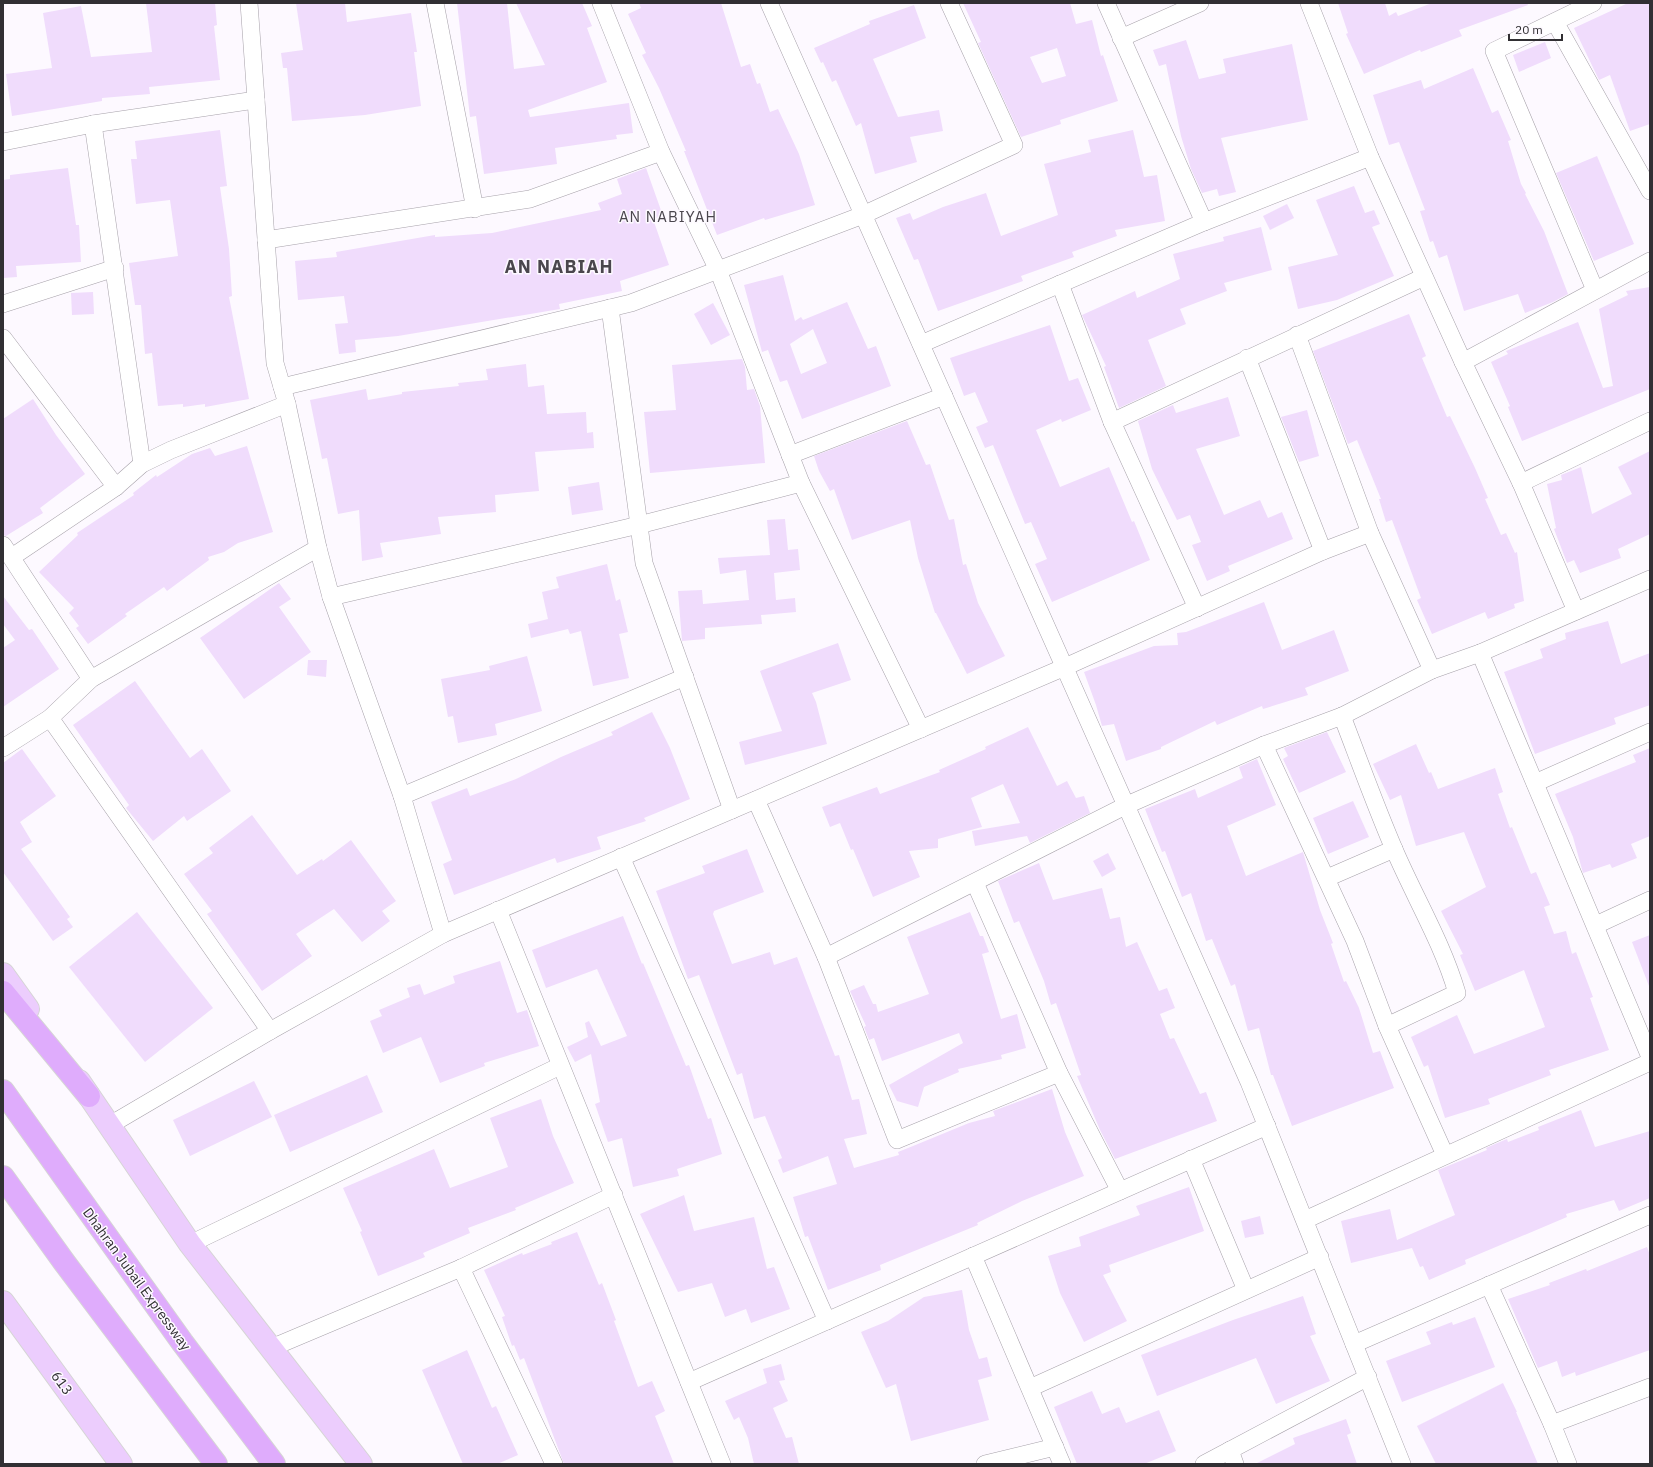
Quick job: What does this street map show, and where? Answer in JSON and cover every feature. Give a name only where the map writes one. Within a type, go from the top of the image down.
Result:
[{"type":"highway","points":[[3,992],[89,1096]]},
{"type":"highway","name":"Dhahran Jubail Expressway","points":[[3,1091],[182,1342],[274,1464]]},
{"type":"highway","points":[[3,1178],[64,1262],[216,1464]]},
{"type":"main road","points":[[3,974],[110,1125],[190,1244],[361,1464]]},
{"type":"main road","name":"613","points":[[3,1302],[121,1464]]},
{"type":"street","points":[[249,3],[275,363],[287,404],[318,548],[331,597],[402,796],[443,934]]},
{"type":"street","points":[[435,3],[475,209]]},
{"type":"street","points":[[601,3],[661,152],[718,270],[801,483],[921,729]]},
{"type":"street","points":[[769,3],[1250,1082],[1402,1464]]},
{"type":"street","points":[[282,387],[631,303],[863,215],[1014,145],[949,3]]},
{"type":"street","points":[[1106,3],[1204,222]]},
{"type":"street","points":[[1121,38],[1200,3]]},
{"type":"street","points":[[1309,3],[1370,157],[1463,362],[1521,483],[1576,611]]},
{"type":"street","points":[[1592,3],[1494,51],[1596,290]]},
{"type":"street","points":[[1555,22],[1650,191]]},
{"type":"street","points":[[3,142],[93,124],[256,100]]},
{"type":"street","points":[[93,124],[115,268],[142,464]]},
{"type":"street","points":[[266,240],[530,200],[661,152]]},
{"type":"street","points":[[921,344],[1204,222],[1370,157]]},
{"type":"street","points":[[1463,362],[1650,261]]},
{"type":"street","points":[[3,304],[115,268]]},
{"type":"street","points":[[1112,422],[1424,277]]},
{"type":"street","points":[[1060,284],[1112,422],[1197,608]]},
{"type":"street","points":[[610,308],[644,563],[732,810]]},
{"type":"street","points":[[1297,335],[1370,533],[1432,670]]},
{"type":"street","points":[[3,338],[116,486]]},
{"type":"street","points":[[1247,358],[1323,551]]},
{"type":"street","points":[[790,454],[944,396]]},
{"type":"street","points":[[91,679],[8,551],[116,486],[142,464],[171,450],[287,404]]},
{"type":"street","points":[[1521,483],[1650,421]]},
{"type":"street","points":[[331,597],[639,525],[801,483]]},
{"type":"street","points":[[110,1125],[270,1031],[443,934],[1065,667],[1323,551],[1370,533]]},
{"type":"street","points":[[3,748],[50,718],[91,679],[318,548]]},
{"type":"street","points":[[826,957],[1127,805],[1264,745],[1342,716],[1432,670],[1480,653],[1650,579]]},
{"type":"street","points":[[1480,653],[1596,925],[1650,1057]]},
{"type":"street","points":[[402,796],[685,676]]},
{"type":"street","points":[[1342,716],[1394,849],[1439,942],[1457,993],[1386,1026]]},
{"type":"street","points":[[50,718],[270,1031]]},
{"type":"street","points":[[1535,783],[1650,732]]},
{"type":"street","points":[[1264,745],[1355,941],[1386,1026],[1445,1155]]},
{"type":"street","points":[[756,800],[826,957],[896,1140],[1059,1073]]},
{"type":"street","points":[[1327,878],[1394,849]]},
{"type":"street","points":[[621,858],[827,1321]]},
{"type":"street","points":[[975,883],[1059,1073],[1120,1191]]},
{"type":"street","points":[[1596,925],[1650,900]]},
{"type":"street","points":[[498,910],[722,1464]]},
{"type":"street","points":[[1304,1220],[1650,1062]]},
{"type":"street","points":[[190,1244],[560,1066]]},
{"type":"street","points":[[689,1382],[1267,1126]]},
{"type":"street","points":[[1191,1159],[1246,1290]]},
{"type":"street","points":[[271,1348],[461,1268],[614,1195]]},
{"type":"street","points":[[1354,1344],[1650,1215]]},
{"type":"street","points":[[973,1256],[1062,1464]]},
{"type":"street","points":[[1030,1388],[1320,1257]]},
{"type":"street","points":[[461,1268],[554,1464]]},
{"type":"street","points":[[1489,1285],[1552,1424],[1568,1464]]},
{"type":"street","points":[[1204,1464],[1233,1457],[1368,1377]]},
{"type":"street","points":[[1552,1424],[1650,1387]]},
{"type":"street","points":[[985,1464],[1055,1447]]},
{"type":"building","points":[[146,3],[215,3],[217,25],[214,26],[220,80],[149,87],[150,94],[102,98],[102,101],[12,116],[6,74],[52,68],[43,13],[81,6],[91,57],[152,52]]},
{"type":"building","points":[[296,3],[345,3],[347,22],[411,13],[417,52],[414,52],[421,106],[365,115],[292,121],[287,68],[283,68],[281,53],[303,50]]},
{"type":"building","points":[[457,3],[507,3],[514,69],[545,65],[516,3],[582,3],[592,26],[587,28],[607,82],[528,110],[530,117],[629,103],[633,133],[616,135],[617,139],[555,148],[557,164],[484,174],[476,116],[470,117]]},
{"type":"building","points":[[639,3],[721,3],[741,67],[750,64],[757,84],[760,83],[770,112],[778,109],[799,154],[815,205],[765,220],[764,218],[717,235],[684,151],[686,151],[659,88],[642,55],[646,53],[628,14],[641,8]]},
{"type":"building","points":[[963,3],[1070,3],[1076,24],[1092,20],[1101,56],[1103,55],[1118,101],[1060,120],[1061,124],[1021,137],[978,43],[981,42]],"holes":[[[1057,48],[1066,76],[1042,83],[1030,57]]]},
{"type":"building","points":[[1338,3],[1385,3],[1389,16],[1396,12],[1398,16],[1432,3],[1527,3],[1528,5],[1459,30],[1462,36],[1421,52],[1420,50],[1364,74],[1346,34],[1348,33]]},
{"type":"building","points":[[1628,3],[1650,3],[1650,124],[1630,131],[1610,75],[1599,80],[1574,28]]},
{"type":"building","points":[[914,5],[926,38],[873,59],[898,117],[939,110],[943,131],[910,137],[917,162],[875,174],[861,123],[856,126],[836,80],[832,82],[823,62],[821,63],[814,48],[870,24],[869,21]]},
{"type":"building","points":[[1186,40],[1199,79],[1226,73],[1223,59],[1292,44],[1308,120],[1221,138],[1236,192],[1219,196],[1217,189],[1202,193],[1191,169],[1181,136],[1166,64],[1159,66],[1153,50]]},
{"type":"building","points":[[1545,42],[1551,58],[1519,72],[1513,55]]},
{"type":"building","points":[[1473,68],[1492,113],[1498,110],[1511,140],[1508,141],[1521,184],[1544,231],[1568,294],[1553,302],[1525,313],[1518,294],[1464,311],[1447,255],[1439,258],[1433,241],[1430,242],[1420,211],[1425,210],[1399,142],[1389,145],[1373,95],[1421,80],[1424,89]]},
{"type":"building","points":[[220,130],[227,186],[220,187],[229,249],[232,296],[229,297],[249,399],[205,407],[205,404],[183,407],[183,404],[158,406],[152,353],[145,354],[141,305],[135,305],[129,263],[178,256],[170,200],[136,204],[131,159],[137,159],[135,141]]},
{"type":"building","points":[[1133,130],[1144,177],[1157,175],[1165,221],[1115,230],[1117,236],[1072,252],[1074,257],[1021,276],[1023,281],[938,311],[918,259],[914,260],[896,218],[910,213],[913,220],[943,207],[986,193],[1001,236],[1058,215],[1044,164],[1091,152],[1088,140]]},
{"type":"building","points":[[1597,156],[1634,244],[1594,261],[1556,173]]},
{"type":"building","points":[[68,168],[76,225],[79,225],[81,262],[16,266],[17,277],[3,278],[3,180],[10,179],[10,175]]},
{"type":"building","points":[[646,168],[663,216],[653,219],[669,265],[620,281],[622,291],[559,304],[560,309],[398,336],[355,340],[356,352],[339,354],[335,324],[348,323],[344,296],[298,300],[295,261],[337,257],[336,252],[435,235],[435,237],[492,233],[601,210],[598,203],[622,194],[617,179]]},
{"type":"building","points":[[1354,186],[1365,213],[1374,210],[1380,224],[1372,227],[1394,276],[1337,300],[1298,309],[1288,267],[1338,255],[1316,200]]},
{"type":"building","points":[[1287,204],[1294,218],[1270,230],[1263,216]]},
{"type":"building","points":[[1261,227],[1272,270],[1224,283],[1227,291],[1180,309],[1186,324],[1148,340],[1166,386],[1119,408],[1104,367],[1106,366],[1082,315],[1135,291],[1137,298],[1180,279],[1173,254],[1224,241],[1223,237]]},
{"type":"building","points":[[783,275],[795,321],[801,317],[803,320],[847,302],[868,349],[876,346],[891,386],[802,419],[787,380],[780,382],[768,350],[762,352],[744,285]],"holes":[[[813,329],[827,363],[801,374],[790,344]]]},
{"type":"building","points":[[1650,287],[1650,389],[1522,441],[1508,407],[1510,406],[1491,362],[1508,354],[1506,351],[1578,322],[1603,388],[1613,386],[1599,309],[1628,295],[1626,291]]},
{"type":"building","points":[[93,292],[94,314],[72,315],[71,293]]},
{"type":"building","points":[[713,303],[730,335],[711,345],[694,314]]},
{"type":"building","points":[[1409,314],[1426,356],[1422,358],[1447,417],[1450,416],[1475,468],[1488,498],[1485,499],[1501,535],[1506,533],[1515,553],[1517,552],[1524,601],[1514,604],[1515,608],[1488,619],[1485,612],[1432,634],[1417,600],[1421,598],[1392,520],[1386,522],[1379,499],[1381,499],[1357,440],[1348,444],[1313,351]]},
{"type":"building","points":[[1050,325],[1069,381],[1078,378],[1091,410],[1062,422],[1061,419],[1036,430],[1060,487],[1109,467],[1150,560],[1052,602],[1035,564],[1047,559],[1031,522],[1025,524],[993,445],[985,448],[976,427],[988,422],[975,392],[964,396],[950,358]]},
{"type":"building","points":[[742,359],[745,367],[747,390],[754,389],[760,406],[765,463],[650,473],[644,412],[676,410],[672,365]]},
{"type":"building","points":[[526,364],[528,387],[544,385],[547,414],[586,412],[587,433],[593,432],[594,448],[535,452],[539,491],[495,495],[496,512],[438,517],[441,534],[380,543],[383,557],[362,561],[359,510],[338,514],[327,458],[322,459],[310,400],[366,389],[368,400],[402,394],[402,392],[459,386],[458,383],[488,380],[486,369]]},
{"type":"building","points":[[1228,397],[1240,436],[1196,449],[1224,515],[1260,500],[1268,518],[1282,512],[1293,539],[1228,566],[1230,571],[1207,581],[1192,545],[1201,542],[1190,515],[1177,520],[1152,469],[1138,421],[1173,405],[1176,413]]},
{"type":"building","points":[[33,399],[56,435],[85,474],[40,508],[43,513],[6,536],[3,535],[3,419]]},
{"type":"building","points":[[1307,410],[1319,456],[1299,462],[1281,417]]},
{"type":"building","points":[[907,421],[926,465],[930,464],[949,520],[954,519],[963,565],[966,564],[978,603],[1005,656],[967,674],[935,613],[918,558],[910,520],[852,540],[834,489],[830,491],[819,471],[814,456]]},
{"type":"building","points":[[247,446],[273,532],[238,543],[224,552],[208,557],[209,560],[167,591],[164,587],[125,614],[127,616],[88,644],[76,628],[79,626],[69,613],[74,608],[39,572],[78,535],[77,533],[134,495],[133,493],[156,475],[157,477],[192,454],[210,448],[215,456]]},
{"type":"building","points":[[1650,451],[1650,534],[1618,549],[1621,558],[1580,573],[1574,560],[1567,563],[1554,529],[1556,528],[1547,484],[1562,480],[1561,475],[1581,467],[1592,514],[1632,494],[1618,467]]},
{"type":"building","points":[[599,482],[603,510],[572,515],[568,487]]},
{"type":"building","points":[[785,519],[788,550],[798,549],[800,570],[774,573],[776,600],[795,598],[796,612],[761,615],[762,624],[705,628],[705,639],[682,641],[678,591],[702,590],[703,604],[749,600],[746,570],[720,574],[718,558],[770,555],[767,520]]},
{"type":"building","points":[[607,564],[616,601],[620,599],[628,632],[619,634],[629,678],[593,686],[581,631],[570,634],[568,629],[531,638],[528,624],[548,619],[542,592],[559,588],[556,577]]},
{"type":"building","points":[[279,583],[291,599],[279,607],[311,652],[244,699],[200,638]]},
{"type":"building","points":[[3,596],[29,630],[32,629],[59,669],[3,707],[3,648],[15,640],[3,624]]},
{"type":"building","points":[[1264,602],[1282,650],[1334,630],[1349,671],[1305,688],[1308,695],[1263,709],[1262,706],[1217,725],[1215,721],[1161,747],[1161,749],[1126,761],[1114,724],[1102,726],[1084,672],[1154,646],[1178,645],[1177,633],[1186,632]]},
{"type":"building","points":[[1608,621],[1621,664],[1650,653],[1650,705],[1614,718],[1616,724],[1535,754],[1504,672],[1543,658],[1540,649],[1566,639],[1565,633]]},
{"type":"building","points":[[838,643],[851,680],[812,693],[816,702],[827,744],[745,765],[739,742],[782,731],[760,671]]},
{"type":"building","points":[[527,656],[542,711],[495,724],[497,735],[458,743],[453,716],[448,717],[441,679],[490,670],[489,666]]},
{"type":"building","points":[[308,660],[327,660],[326,677],[307,675]]},
{"type":"building","points":[[135,681],[190,758],[202,749],[231,791],[187,821],[184,816],[153,841],[126,808],[129,805],[73,725]]},
{"type":"building","points":[[652,712],[670,748],[690,799],[644,818],[646,821],[597,837],[601,849],[557,863],[555,858],[454,895],[443,864],[452,860],[431,802],[467,788],[470,796],[516,779],[561,757],[613,735],[611,732]]},
{"type":"building","points":[[1028,727],[1057,786],[1067,781],[1076,798],[1084,796],[1090,813],[1030,843],[1027,836],[975,846],[972,831],[1020,823],[1003,784],[971,798],[982,827],[938,839],[938,848],[909,851],[920,877],[873,897],[853,849],[851,850],[840,823],[830,827],[822,807],[877,787],[880,794],[940,772],[939,770],[986,749],[985,747]]},
{"type":"building","points":[[1327,732],[1346,772],[1299,793],[1283,759],[1288,756],[1284,748]]},
{"type":"building","points":[[1416,744],[1438,789],[1495,768],[1503,792],[1498,794],[1510,828],[1512,827],[1531,874],[1536,872],[1550,905],[1544,907],[1554,934],[1566,931],[1572,954],[1576,952],[1593,997],[1590,998],[1609,1050],[1549,1070],[1551,1075],[1488,1099],[1490,1104],[1445,1118],[1428,1065],[1424,1067],[1411,1037],[1457,1015],[1474,1054],[1545,1027],[1524,970],[1475,991],[1460,955],[1463,954],[1441,911],[1486,887],[1464,832],[1416,846],[1401,795],[1390,800],[1373,764]]},
{"type":"building","points":[[1650,748],[1650,836],[1631,844],[1637,858],[1612,868],[1610,864],[1583,873],[1573,837],[1555,794],[1636,762],[1633,755]]},
{"type":"building","points":[[22,749],[56,796],[20,822],[32,842],[21,849],[70,917],[67,919],[73,927],[53,941],[3,872],[3,763]]},
{"type":"building","points":[[1257,759],[1276,805],[1227,826],[1246,876],[1303,852],[1320,910],[1333,943],[1331,944],[1344,982],[1346,981],[1359,1008],[1373,1053],[1380,1051],[1394,1088],[1292,1126],[1273,1075],[1271,1075],[1259,1028],[1248,1031],[1235,984],[1231,986],[1212,939],[1206,941],[1191,893],[1182,897],[1165,851],[1162,852],[1145,809],[1195,789],[1198,798],[1243,778],[1239,767]]},
{"type":"building","points":[[1353,801],[1369,837],[1328,854],[1313,818]]},
{"type":"building","points":[[252,815],[297,875],[322,859],[323,861],[351,840],[396,901],[382,911],[390,921],[362,942],[334,909],[296,934],[312,956],[262,991],[207,914],[212,911],[184,874],[213,853],[209,848]]},
{"type":"building","points":[[747,849],[764,892],[714,911],[713,914],[732,964],[770,952],[774,965],[797,957],[835,1056],[839,1055],[852,1100],[859,1099],[867,1134],[844,1139],[854,1168],[899,1155],[898,1152],[969,1123],[995,1116],[993,1111],[1052,1089],[1065,1132],[1084,1176],[1022,1201],[977,1223],[978,1225],[880,1265],[881,1270],[828,1290],[808,1236],[805,1237],[793,1197],[837,1184],[828,1156],[783,1173],[778,1160],[782,1158],[765,1116],[754,1119],[742,1073],[737,1075],[699,975],[688,979],[656,891],[705,873],[702,866]]},
{"type":"building","points":[[1108,853],[1116,869],[1102,877],[1093,861]]},
{"type":"building","points":[[1039,863],[1053,900],[1102,888],[1110,919],[1120,917],[1126,947],[1137,942],[1159,991],[1167,988],[1175,1008],[1160,1014],[1170,1039],[1174,1038],[1200,1094],[1206,1092],[1217,1121],[1115,1159],[1100,1130],[1077,1076],[1081,1075],[1056,1003],[1051,1005],[1044,981],[1019,921],[1014,923],[998,881]]},
{"type":"building","points":[[137,912],[213,1008],[145,1062],[69,967]]},
{"type":"building","points":[[970,912],[980,936],[983,936],[989,952],[982,954],[1001,1019],[1017,1014],[1026,1048],[1001,1055],[1002,1059],[958,1069],[959,1072],[924,1087],[918,1107],[897,1101],[889,1085],[963,1043],[959,1033],[882,1061],[874,1038],[869,1040],[864,1027],[866,1026],[850,991],[864,985],[873,1004],[876,1004],[878,1012],[929,994],[907,937]]},
{"type":"building","points":[[623,916],[686,1066],[689,1065],[708,1119],[711,1118],[722,1154],[677,1169],[679,1176],[633,1187],[622,1138],[608,1142],[595,1104],[600,1102],[591,1054],[575,1062],[567,1047],[588,1037],[585,1023],[589,1021],[601,1046],[627,1036],[597,969],[546,988],[532,950]]},
{"type":"building","points":[[1650,935],[1650,986],[1649,986],[1632,942]]},
{"type":"building","points":[[500,961],[517,1013],[527,1010],[539,1046],[484,1063],[485,1066],[440,1083],[421,1037],[383,1053],[370,1021],[382,1016],[379,1010],[410,997],[407,988],[420,984],[424,995],[455,983],[453,976]]},
{"type":"building","points":[[367,1075],[383,1112],[290,1152],[274,1115]]},
{"type":"building","points":[[254,1081],[272,1117],[190,1156],[173,1120]]},
{"type":"building","points":[[541,1099],[553,1136],[574,1183],[515,1208],[516,1210],[468,1228],[470,1233],[423,1253],[425,1257],[378,1276],[360,1232],[362,1231],[343,1188],[434,1149],[450,1188],[508,1167],[490,1118]]},
{"type":"building","points":[[1581,1110],[1595,1147],[1650,1131],[1650,1198],[1619,1211],[1614,1200],[1566,1214],[1567,1217],[1465,1260],[1466,1264],[1429,1280],[1423,1266],[1420,1267],[1412,1248],[1351,1263],[1341,1221],[1390,1209],[1397,1240],[1455,1215],[1438,1170],[1487,1150],[1486,1148],[1507,1139],[1508,1142],[1539,1130],[1538,1127]]},
{"type":"building","points":[[1189,1187],[1204,1231],[1109,1265],[1111,1272],[1103,1275],[1127,1321],[1084,1342],[1060,1293],[1048,1256],[1081,1246],[1079,1237],[1140,1215],[1136,1206]]},
{"type":"building","points":[[684,1195],[694,1231],[754,1217],[767,1269],[774,1267],[790,1309],[751,1323],[746,1309],[725,1317],[712,1283],[678,1292],[640,1214]]},
{"type":"building","points":[[1260,1216],[1264,1234],[1245,1238],[1241,1221]]},
{"type":"building","points":[[577,1232],[599,1285],[602,1283],[638,1387],[652,1381],[665,1411],[655,1416],[674,1464],[564,1464],[524,1358],[520,1360],[514,1345],[512,1346],[502,1317],[505,1316],[484,1270],[522,1253],[523,1255],[552,1244],[551,1242]]},
{"type":"building","points":[[1647,1247],[1650,1255],[1650,1350],[1576,1376],[1575,1372],[1562,1377],[1557,1361],[1538,1368],[1508,1299],[1550,1285],[1549,1283],[1586,1269],[1587,1271]]},
{"type":"building","points":[[962,1290],[969,1330],[979,1359],[987,1357],[992,1376],[978,1380],[989,1420],[911,1441],[896,1384],[886,1388],[861,1332],[888,1321],[924,1297]]},
{"type":"building","points":[[1303,1296],[1316,1334],[1310,1336],[1330,1381],[1276,1404],[1256,1358],[1157,1396],[1141,1355],[1233,1320]]},
{"type":"building","points":[[1475,1317],[1495,1367],[1402,1402],[1386,1361],[1431,1344],[1426,1332],[1452,1322],[1453,1325]]},
{"type":"building","points":[[467,1350],[492,1408],[496,1406],[518,1455],[497,1464],[463,1464],[422,1370]]},
{"type":"building","points":[[781,1364],[785,1380],[779,1381],[788,1401],[773,1408],[786,1438],[792,1437],[799,1464],[754,1464],[748,1438],[739,1417],[734,1420],[725,1401],[767,1383],[763,1369]]},
{"type":"building","points":[[1503,1383],[1517,1412],[1538,1464],[1436,1464],[1417,1426]]},
{"type":"building","points":[[1092,1391],[1102,1414],[1119,1407],[1126,1423],[1159,1410],[1176,1451],[1144,1464],[1077,1464],[1054,1407]]},
{"type":"building","points":[[1346,1419],[1351,1433],[1347,1435],[1357,1464],[1255,1464],[1295,1444],[1293,1438]]},
{"type":"district","name":"AN NABIYAH","points":[[668,216]]},
{"type":"district","name":"AN NABIAH","points":[[559,266]]}]
